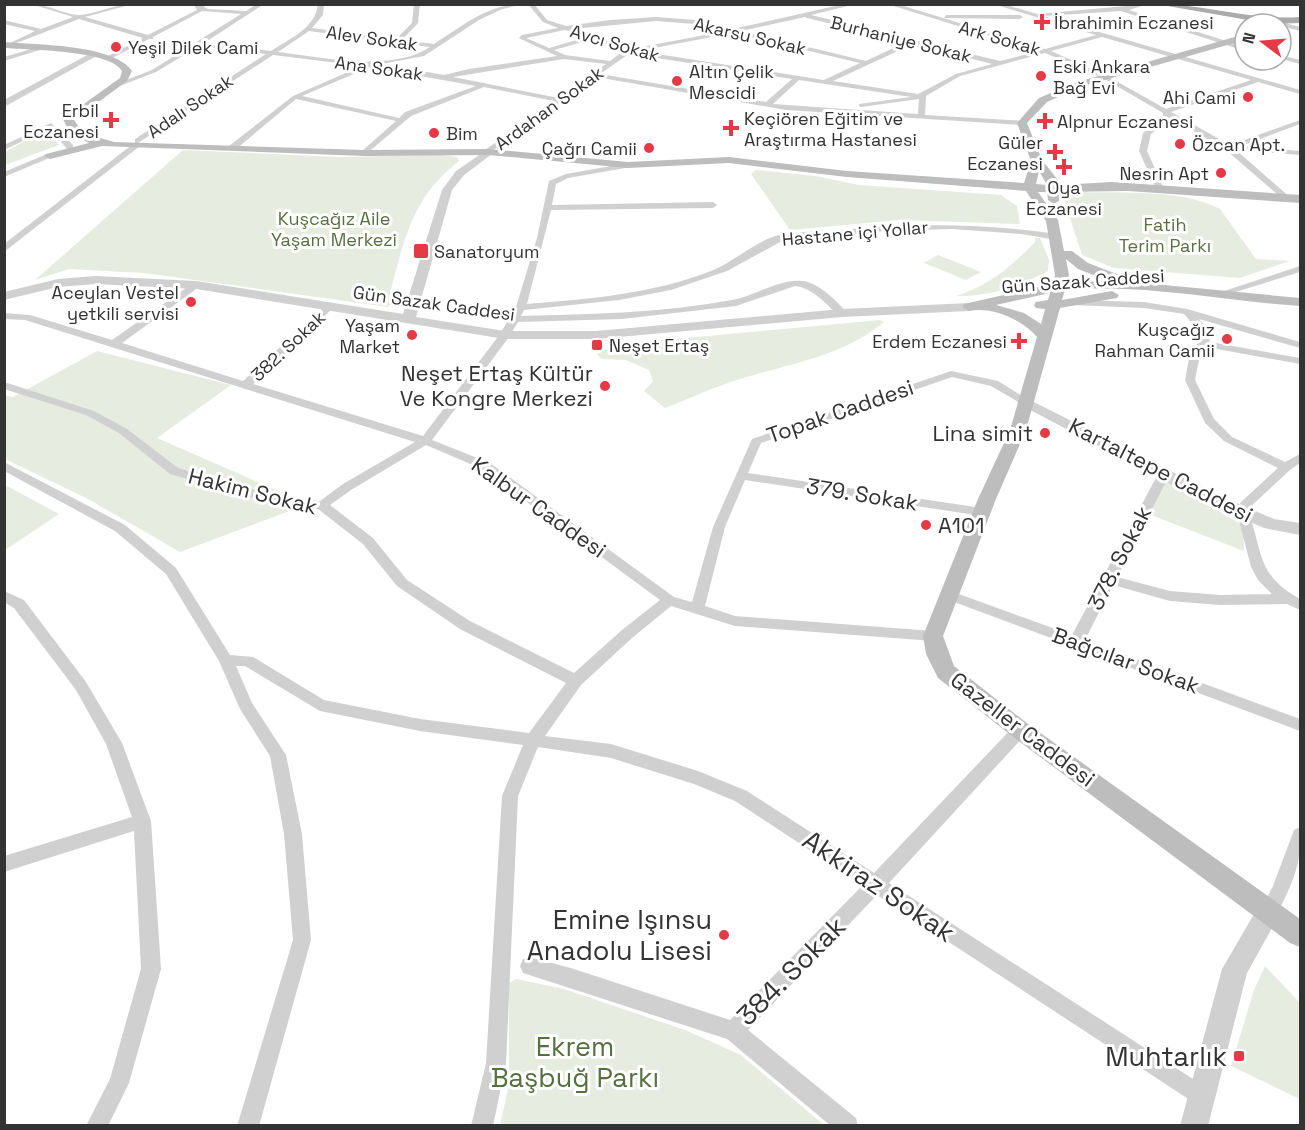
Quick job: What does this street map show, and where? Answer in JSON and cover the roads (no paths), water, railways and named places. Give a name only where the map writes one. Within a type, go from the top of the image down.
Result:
[{"type":"main road","points":[[1160,4],[1233,13]]},
{"type":"main road","points":[[1175,4],[1235,12]]},
{"type":"main road","points":[[1052,220],[1055,213],[1053,185],[1036,161],[1022,123],[1043,100],[1077,85],[1233,41]]},
{"type":"main road","points":[[6,46],[96,54],[122,63],[127,71],[124,79],[68,119],[73,130],[89,139]]},
{"type":"main road","points":[[84,106],[81,113],[89,122]]},
{"type":"main road","points":[[50,156],[101,135],[137,143]]},
{"type":"main road","points":[[50,156],[101,135],[137,143],[365,153],[493,149],[631,160],[754,158],[852,170],[1053,185],[1294,199]]},
{"type":"main road","points":[[493,149],[628,165],[729,160],[848,174],[1030,183]]},
{"type":"main road","points":[[933,636],[951,596],[982,512],[1018,430],[1024,401],[1046,339],[1056,287],[1062,275],[1055,247],[1056,237],[1052,220],[1044,212],[1030,183],[1036,161]]},
{"type":"main road","points":[[1036,161],[1074,178],[1125,188]]},
{"type":"main road","points":[[1046,339],[1076,303],[1078,285],[1067,254],[1056,237]]},
{"type":"main road","points":[[1067,254],[1083,266],[1099,273],[1149,286]]},
{"type":"main road","name":"Gün Sazak Caddesi","points":[[969,307],[1056,287],[1078,285],[1149,286],[1300,302]]},
{"type":"main road","name":"Gün Sazak Caddesi","points":[[969,307],[1054,305],[1076,303],[1102,296],[1199,292]]},
{"type":"main road","points":[[969,307],[992,309],[1024,318],[1035,323],[1046,339]]},
{"type":"main road","name":"Gazeller Caddesi","points":[[933,636],[937,654],[945,672],[1020,730],[1300,934]]},
{"type":"street","points":[[33,4],[78,15],[151,38]]},
{"type":"street","points":[[6,46],[78,15],[132,4]]},
{"type":"street","points":[[193,4],[203,6],[207,11],[248,13]]},
{"type":"street","points":[[110,88],[154,71],[262,4]]},
{"type":"street","points":[[308,29],[320,15],[321,4]]},
{"type":"street","points":[[397,41],[415,23],[417,4]]},
{"type":"street","points":[[396,68],[422,55],[477,19],[510,5],[520,4]]},
{"type":"street","name":"Avcı Sokak","points":[[530,4],[545,21],[561,28],[597,37],[628,51],[923,97]]},
{"type":"street","name":"Ardahan Sokak","points":[[493,149],[628,51],[733,32],[854,4]]},
{"type":"street","name":"Ark Sokak","points":[[889,4],[1046,51],[1105,78],[1229,148],[1294,199]]},
{"type":"street","points":[[995,4],[1030,16],[1300,92]]},
{"type":"street","points":[[929,17],[1030,16],[1120,9],[1146,4]]},
{"type":"street","points":[[110,57],[151,38],[203,6]]},
{"type":"street","points":[[1120,9],[1233,46]]},
{"type":"street","name":"Burhaniye Sokak","points":[[802,15],[1000,63]]},
{"type":"street","name":"Akarsu Sokak","points":[[548,50],[522,38],[561,28],[668,19],[695,22],[866,63]]},
{"type":"street","points":[[4,22],[39,30]]},
{"type":"street","name":"Alev Sokak","points":[[308,29],[435,46]]},
{"type":"street","name":"Adalı Sokak","points":[[4,249],[137,143],[266,54],[308,29]]},
{"type":"street","points":[[839,110],[848,106],[923,97],[944,81],[1101,35]]},
{"type":"street","points":[[548,50],[597,37]]},
{"type":"street","points":[[825,82],[912,42]]},
{"type":"street","name":"Ana Sokak","points":[[198,44],[396,68],[559,100]]},
{"type":"street","points":[[4,59],[41,48]]},
{"type":"street","points":[[548,50],[564,57]]},
{"type":"street","points":[[4,104],[96,54]]},
{"type":"street","points":[[232,148],[295,97],[369,65],[422,55]]},
{"type":"street","points":[[442,78],[469,70],[564,57],[612,63]]},
{"type":"street","points":[[595,75],[804,110],[839,110],[1022,123]]},
{"type":"street","points":[[767,105],[796,79]]},
{"type":"street","points":[[1161,191],[1143,151],[1147,133],[1167,119],[1167,111],[1257,80]]},
{"type":"street","points":[[365,153],[399,120],[425,106],[481,86]]},
{"type":"street","points":[[295,97],[399,120]]},
{"type":"street","points":[[921,115],[923,97]]},
{"type":"street","points":[[1229,148],[1300,122]]},
{"type":"street","points":[[4,147],[51,125],[70,147]]},
{"type":"street","points":[[1229,148],[1300,153]]},
{"type":"street","points":[[408,320],[447,190],[460,173],[493,149]]},
{"type":"street","points":[[4,174],[50,156]]},
{"type":"street","points":[[322,505],[347,487],[426,441],[505,335],[521,306],[552,183],[566,176],[628,165]]},
{"type":"street","points":[[547,208],[713,205]]},
{"type":"street","name":"Hastane içi Yollar","points":[[521,306],[612,300],[654,290],[714,273],[733,265],[759,246],[780,238],[913,225],[986,226],[1056,237]]},
{"type":"street","points":[[1223,293],[1300,269]]},
{"type":"street","name":"Gün Sazak Caddesi","points":[[4,296],[58,283],[95,280],[196,285],[505,335],[596,335],[842,313],[969,307]]},
{"type":"street","name":"Hastane içi Yollar","points":[[514,319],[622,316],[736,303],[794,283],[804,284],[817,291],[842,313]]},
{"type":"street","points":[[114,344],[196,285]]},
{"type":"street","points":[[1076,303],[1144,306],[1187,312],[1300,345]]},
{"type":"street","name":"382. Sokak","points":[[246,384],[329,307]]},
{"type":"street","points":[[1187,312],[1201,327],[1205,344]]},
{"type":"street","name":"Kalbur Caddesi","points":[[4,316],[26,317],[246,384],[426,441],[486,466],[669,600],[735,621],[933,636]]},
{"type":"street","points":[[1286,467],[1228,439],[1209,421],[1190,380],[1196,348],[1205,344],[1300,361]]},
{"type":"street","name":"Topak Caddesi","points":[[697,609],[719,527],[756,441],[951,374],[994,383],[1024,401]]},
{"type":"street","name":"Hakim Sokak","points":[[4,385],[90,413],[123,431],[174,471],[264,497],[322,505],[368,542],[402,584],[465,625],[576,681]]},
{"type":"street","name":"Kartaltepe Caddesi","points":[[1024,401],[1243,513],[1270,524],[1300,530]]},
{"type":"street","points":[[1300,458],[1286,467],[1244,506],[1243,513],[1254,563],[1263,578],[1287,599],[1300,605]]},
{"type":"street","points":[[4,466],[120,528],[171,571],[226,660],[245,705],[278,755],[293,834],[302,940],[248,1125]]},
{"type":"street","name":"378. Sokak","points":[[1076,642],[1164,474]]},
{"type":"street","name":"379. Sokak","points":[[741,476],[982,512]]},
{"type":"street","points":[[1109,579],[1170,596],[1220,600],[1287,599]]},
{"type":"street","points":[[4,596],[19,604],[81,686],[114,743],[142,821],[151,969],[119,1083],[96,1125]]},
{"type":"street","name":"Bağcılar Sokak","points":[[951,596],[1300,725]]},
{"type":"street","points":[[482,1125],[496,1063],[510,796],[532,742],[576,681],[627,634],[669,600]]},
{"type":"street","name":"Akkiraz Sokak","points":[[226,660],[248,661],[320,705],[420,725],[611,751],[698,778],[741,796],[806,836],[875,885],[1200,1095]]},
{"type":"street","name":"384. Sokak","points":[[530,966],[574,978],[733,1031],[875,885],[1020,730]]},
{"type":"street","points":[[4,864],[142,821]]},
{"type":"street","points":[[1194,1125],[1200,1095],[1235,969],[1281,889],[1300,835]]},
{"type":"street","points":[[733,1031],[848,1125]]},
{"type":"place","name":"İbrahimin Eczanesi","points":[[1042,22]]},
{"type":"place","name":"Yeşil Dilek Cami","points":[[116,47]]},
{"type":"place","name":"Eski Ankara Bağ Evi","points":[[1041,76]]},
{"type":"place","name":"Altın Çelik Mescidi","points":[[677,81]]},
{"type":"place","name":"Ahi Cami","points":[[1248,97]]},
{"type":"place","name":"Erbil Eczanesi","points":[[111,120]]},
{"type":"place","name":"Alpnur Eczanesi","points":[[1045,121]]},
{"type":"place","name":"Keçiören Eğitim ve Araştırma Hastanesi","points":[[731,128]]},
{"type":"place","name":"Bim","points":[[434,133]]},
{"type":"place","name":"Özcan Apt.","points":[[1180,144]]},
{"type":"place","name":"Çağrı Camii","points":[[649,148]]},
{"type":"place","name":"Güler Eczanesi","points":[[1055,152]]},
{"type":"place","name":"Oya Eczanesi","points":[[1064,167]]},
{"type":"place","name":"Nesrin Apt","points":[[1221,173]]},
{"type":"place","name":"Sanatoryum","points":[[421,251]]},
{"type":"place","name":"Aceylan Vestel yetkili servisi","points":[[191,302]]},
{"type":"place","name":"Yaşam Market","points":[[412,335]]},
{"type":"place","name":"Kuşcağız Rahman Camii","points":[[1227,339]]},
{"type":"place","name":"Erdem Eczanesi","points":[[1019,341]]},
{"type":"place","name":"Neşet Ertaş","points":[[597,345]]},
{"type":"place","name":"Neşet Ertaş Kültür Ve Kongre Merkezi","points":[[605,386]]},
{"type":"place","name":"Lina simit","points":[[1045,433]]},
{"type":"place","name":"A101","points":[[926,525]]},
{"type":"place","name":"Emine Işınsu Anadolu Lisesi","points":[[724,935]]},
{"type":"place","name":"Muhtarlık","points":[[1239,1056]]},
{"type":"park label","name":"Kuşcağız Aile Yaşam Merkezi","points":[[334,228]]},
{"type":"park label","name":"Fatih Terim Parkı","points":[[1165,234]]},
{"type":"park label","name":"Ekrem Başbuğ Parkı","points":[[575,1062]]}]
